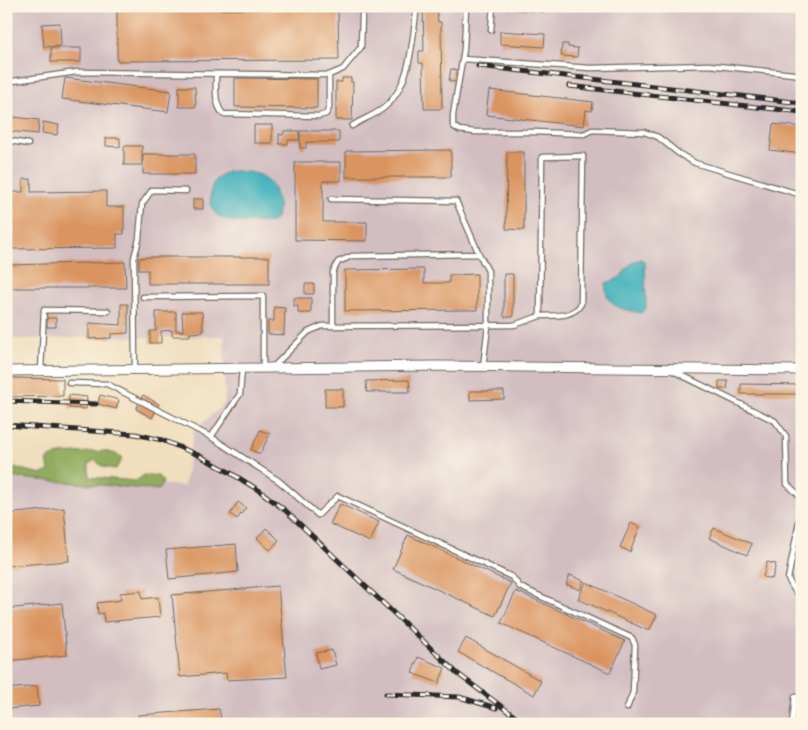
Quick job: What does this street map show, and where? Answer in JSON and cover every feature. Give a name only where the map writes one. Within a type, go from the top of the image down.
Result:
[{"type":"street","points":[[6,371],[483,367],[802,370]]},
{"type":"lane","points":[[352,126],[384,107],[399,90],[410,56],[417,6]]},
{"type":"lane","points":[[466,6],[463,59],[453,115],[453,126],[459,130],[584,134],[592,130],[644,132],[658,137],[678,153],[695,163],[802,195]]},
{"type":"lane","points":[[492,30],[493,6]]},
{"type":"lane","points":[[509,6],[544,9]]},
{"type":"lane","points":[[6,82],[77,72],[330,75],[342,70],[361,47],[362,14]]},
{"type":"lane","points":[[463,59],[590,68],[709,64],[802,75]]},
{"type":"lane","points":[[216,75],[216,98],[218,108],[223,114],[319,116],[326,114],[330,108],[330,75]]},
{"type":"lane","points":[[6,140],[28,144]]},
{"type":"lane","points":[[272,368],[308,332],[322,326],[514,325],[540,316],[569,314],[577,310],[581,304],[583,156],[542,157],[540,316]]},
{"type":"lane","points":[[135,369],[134,258],[139,239],[142,204],[152,190],[186,191]]},
{"type":"lane","points":[[331,199],[456,201],[488,271],[488,326],[483,367]]},
{"type":"lane","points":[[333,326],[333,272],[338,262],[352,256],[479,254]]},
{"type":"lane","points":[[143,297],[263,296],[263,368]]},
{"type":"lane","points":[[41,370],[44,310],[108,311]]},
{"type":"lane","points":[[211,438],[240,394],[242,368]]},
{"type":"lane","points":[[671,370],[775,421],[786,436],[787,484],[802,498]]},
{"type":"lane","points":[[69,383],[107,384],[211,438],[279,481],[318,515],[338,496],[512,578],[520,587],[632,638],[635,645],[633,692],[627,708]]},
{"type":"lane","points":[[802,506],[788,580],[795,591],[802,596]]},
{"type":"lane","points":[[792,724],[795,697],[802,697]]},
{"type":"shaded area","points":[[6,6],[734,6],[802,21],[802,724],[6,724],[6,474],[184,486],[194,431],[225,403],[224,336],[6,339]]},
{"type":"green space","points":[[105,451],[116,454],[122,459],[116,469],[103,467],[95,460],[89,464],[89,477],[136,481],[144,475],[158,476],[163,482],[159,490],[6,477],[6,471],[11,472],[15,468],[42,474],[49,471],[47,459],[61,454]]},
{"type":"water","points":[[233,171],[253,173],[266,178],[277,198],[279,209],[275,220],[270,222],[238,222],[225,219],[216,214],[210,200],[213,183],[222,175]]},
{"type":"water","points":[[641,259],[645,263],[646,308],[641,313],[615,306],[608,297],[606,283],[619,278],[632,263]]},
{"type":"building","points":[[117,6],[132,6],[132,10],[338,9],[339,60],[117,61]]},
{"type":"building","points":[[423,6],[436,6],[438,22],[441,22],[442,109],[424,109],[423,63],[419,63],[419,51],[424,51]]},
{"type":"building","points":[[60,23],[61,46],[44,47],[42,24]]},
{"type":"building","points":[[500,31],[545,34],[544,47],[500,44]]},
{"type":"building","points":[[562,44],[578,48],[577,57],[561,56]]},
{"type":"building","points":[[51,48],[81,48],[81,62],[51,62]]},
{"type":"building","points":[[451,69],[459,70],[457,82],[449,81]]},
{"type":"building","points":[[65,78],[171,91],[168,112],[62,99]]},
{"type":"building","points":[[235,78],[317,79],[317,108],[235,107]]},
{"type":"building","points":[[342,78],[351,78],[351,82],[353,82],[352,120],[336,120],[336,82],[342,82]]},
{"type":"building","points":[[179,87],[195,87],[196,107],[179,107]]},
{"type":"building","points":[[489,90],[593,102],[592,111],[586,110],[584,126],[486,115]]},
{"type":"building","points":[[6,116],[39,120],[38,134],[6,131]]},
{"type":"building","points":[[43,122],[59,125],[57,135],[42,133]]},
{"type":"building","points":[[773,124],[802,127],[802,154],[770,150]]},
{"type":"building","points":[[254,125],[272,125],[272,143],[254,143]]},
{"type":"building","points":[[284,131],[299,131],[299,140],[288,140],[288,144],[279,144],[279,134],[283,135]]},
{"type":"building","points":[[300,131],[339,131],[339,142],[306,142],[306,148],[300,148]]},
{"type":"building","points":[[106,138],[120,138],[120,147],[106,146]]},
{"type":"building","points":[[124,146],[142,146],[142,165],[124,165]]},
{"type":"building","points":[[451,150],[451,177],[346,177],[346,151]]},
{"type":"building","points":[[507,152],[524,152],[524,230],[506,229]]},
{"type":"building","points":[[143,154],[195,154],[195,174],[143,174]]},
{"type":"building","points":[[295,162],[341,162],[341,181],[323,181],[323,222],[367,222],[367,241],[295,240]]},
{"type":"building","points":[[23,179],[31,179],[31,192],[106,191],[106,207],[124,207],[124,234],[117,234],[117,248],[12,249],[12,234],[6,234],[6,209],[12,209],[12,192],[23,192]]},
{"type":"building","points":[[193,199],[203,199],[203,209],[193,209]]},
{"type":"building","points":[[269,257],[269,284],[148,284],[148,270],[139,270],[139,258]]},
{"type":"building","points":[[125,262],[126,288],[6,288],[6,265]]},
{"type":"building","points":[[424,269],[424,283],[449,283],[449,275],[477,274],[477,310],[345,311],[345,270]]},
{"type":"building","points":[[504,274],[513,274],[513,317],[504,317]]},
{"type":"building","points":[[305,284],[314,284],[314,294],[305,294]]},
{"type":"building","points":[[294,298],[311,298],[311,313],[298,313],[298,306],[294,306]]},
{"type":"building","points":[[121,304],[128,304],[128,333],[111,334],[111,338],[89,339],[89,323],[121,325]]},
{"type":"building","points":[[274,307],[285,308],[284,335],[268,334],[268,321],[274,321]]},
{"type":"building","points":[[156,312],[176,312],[176,331],[183,331],[182,312],[202,312],[203,332],[190,333],[190,336],[172,336],[172,330],[161,331],[161,343],[150,343],[150,331],[156,331]]},
{"type":"building","points":[[47,318],[56,318],[56,327],[47,327]]},
{"type":"building","points":[[12,378],[63,379],[63,396],[6,397],[6,384],[11,384]]},
{"type":"building","points":[[409,380],[410,392],[367,392],[366,381]]},
{"type":"building","points":[[719,381],[728,381],[727,389],[719,389]]},
{"type":"building","points":[[741,384],[802,385],[802,394],[741,394]]},
{"type":"building","points":[[325,389],[343,389],[343,407],[325,407]]},
{"type":"building","points":[[470,391],[504,391],[504,399],[470,400]]},
{"type":"building","points":[[69,395],[87,397],[86,409],[69,408]]},
{"type":"building","points":[[100,395],[119,400],[116,409],[98,404]]},
{"type":"building","points":[[143,395],[159,404],[152,418],[136,409]]},
{"type":"building","points":[[260,430],[270,434],[260,454],[251,450]]},
{"type":"building","points":[[238,502],[246,508],[237,519],[230,514]]},
{"type":"building","points":[[340,504],[379,522],[370,542],[330,524]]},
{"type":"building","points":[[64,508],[69,561],[6,566],[6,514]]},
{"type":"building","points":[[631,523],[640,527],[630,552],[620,547]]},
{"type":"building","points":[[266,528],[279,540],[270,550],[257,538]]},
{"type":"building","points":[[714,528],[752,544],[747,555],[709,538]]},
{"type":"building","points":[[408,535],[511,583],[495,616],[393,569]]},
{"type":"building","points":[[236,544],[238,572],[169,579],[166,550]]},
{"type":"building","points":[[767,562],[776,564],[772,579],[763,577]]},
{"type":"building","points":[[570,575],[584,581],[580,590],[566,584]]},
{"type":"building","points":[[586,582],[657,615],[649,631],[578,599]]},
{"type":"building","points":[[278,586],[287,677],[227,680],[226,673],[180,677],[172,595]]},
{"type":"building","points":[[141,591],[142,599],[158,597],[160,617],[104,622],[103,613],[98,614],[97,603],[121,600],[120,593]]},
{"type":"building","points":[[516,591],[625,641],[610,673],[501,623]]},
{"type":"building","points":[[62,603],[67,655],[6,661],[6,609]]},
{"type":"building","points":[[466,638],[541,681],[534,695],[458,652]]},
{"type":"building","points":[[332,650],[336,665],[319,669],[316,653]]},
{"type":"building","points":[[418,657],[445,668],[439,683],[412,673]]},
{"type":"building","points":[[37,686],[39,706],[6,709],[6,689]]},
{"type":"building","points":[[219,709],[222,724],[139,724],[138,715]]},
{"type":"railway","points":[[478,66],[802,103]]},
{"type":"railway","points":[[569,86],[802,112]]},
{"type":"railway","points":[[6,401],[96,404]]},
{"type":"railway","points":[[6,425],[135,434],[162,440],[198,455],[229,472],[260,491],[286,511],[458,674],[525,724]]},
{"type":"railway","points":[[386,694],[459,697],[496,708]]}]
